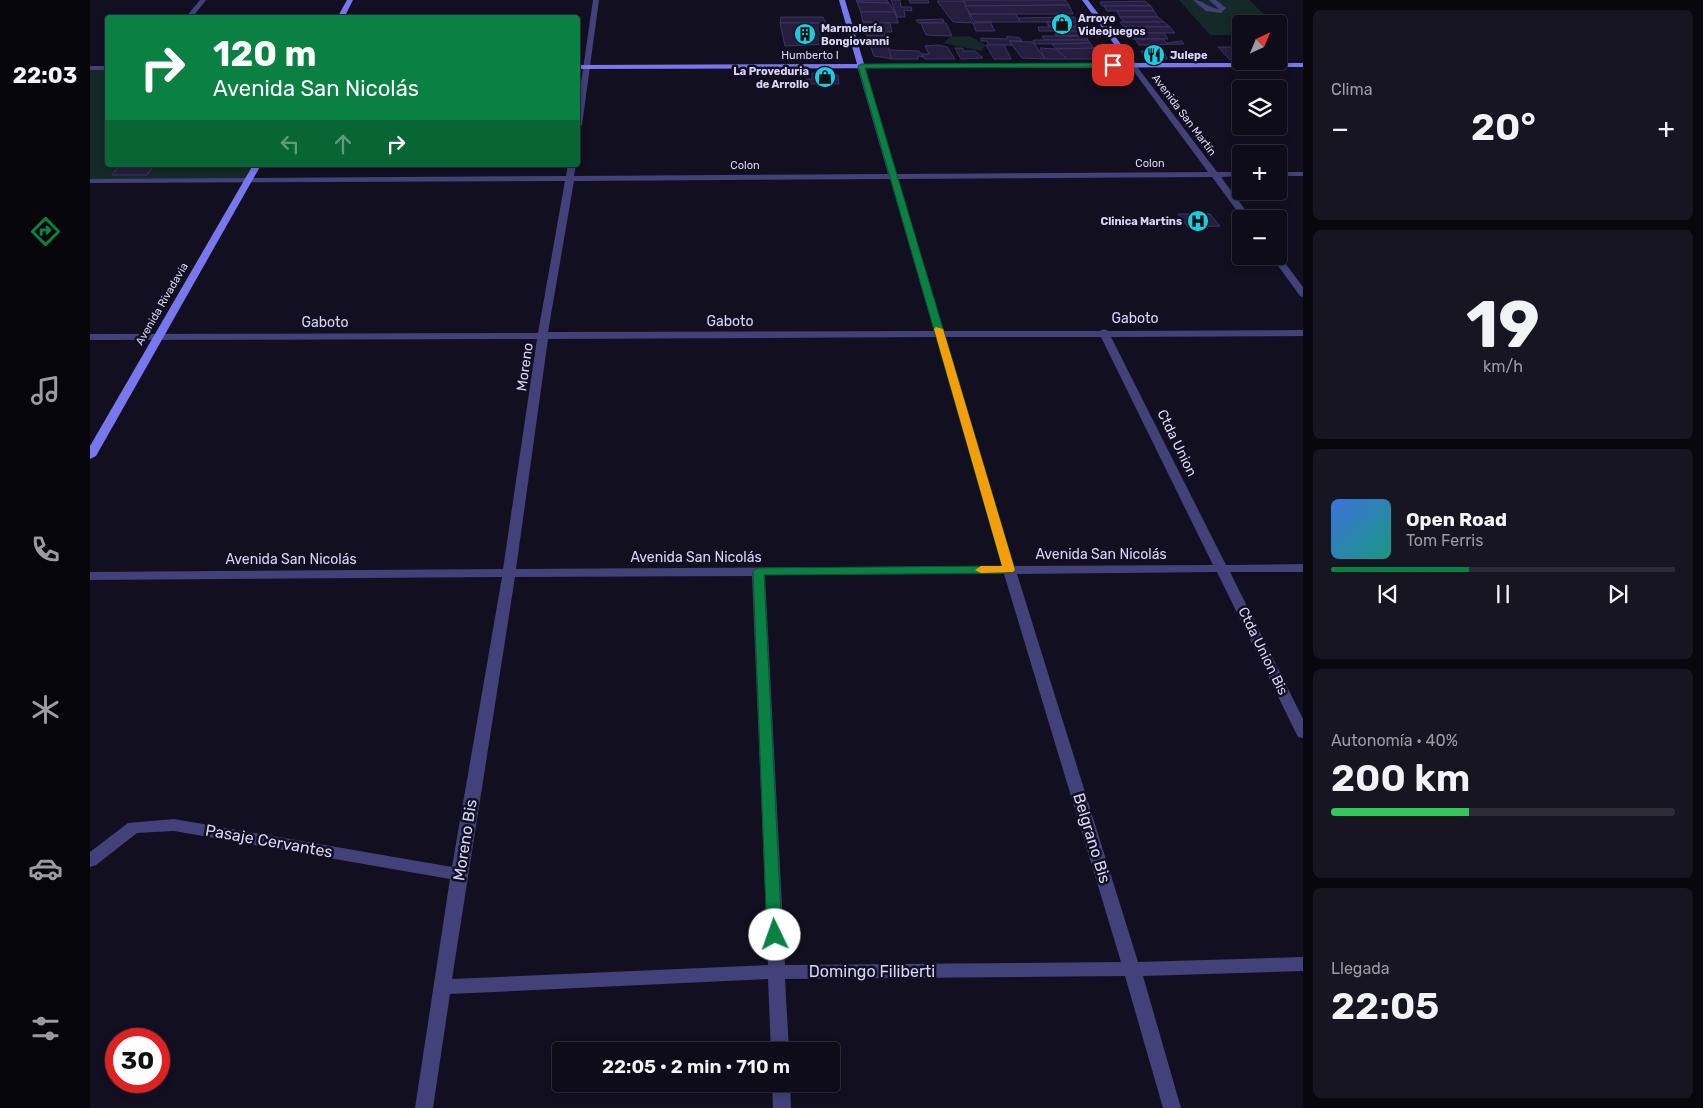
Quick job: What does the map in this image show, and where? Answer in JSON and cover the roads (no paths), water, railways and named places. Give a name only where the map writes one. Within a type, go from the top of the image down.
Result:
[{"type":"street","points":[[190,15],[203,0]]},
{"type":"street","points":[[342,15],[350,0]]},
{"type":"street","points":[[580,110],[596,0]]},
{"type":"street","points":[[842,0],[861,66]]},
{"type":"street","name":"Avenida San Martín","points":[[1085,0],[1241,210]]},
{"type":"street","name":"Humberto I","points":[[580,67],[1303,65]]},
{"type":"street","name":"Belgrano Bis","points":[[861,66],[1009,570],[1132,969],[1172,1108]]},
{"type":"street","points":[[90,68],[105,68]]},
{"type":"street","name":"Avenida Rivadavia","points":[[90,456],[157,336],[256,167]]},
{"type":"street","name":"Moreno","points":[[509,573],[543,335],[572,167]]},
{"type":"street","name":"Colon","points":[[90,181],[1232,174]]},
{"type":"street","points":[[1287,174],[1303,174]]},
{"type":"street","points":[[1282,265],[1303,294]]},
{"type":"street","name":"Ctda Union","points":[[1104,332],[1222,568]]},
{"type":"street","name":"Gaboto","points":[[90,336],[1303,332]]},
{"type":"street","name":"Ctda Union Bis","points":[[1222,568],[1303,734]]},
{"type":"street","name":"Avenida San Nicolás","points":[[90,576],[1303,568]]},
{"type":"street","points":[[758,571],[780,1042]]},
{"type":"street","name":"Moreno Bis","points":[[424,1108],[459,874],[509,573]]},
{"type":"street","name":"Pasaje Cervantes","points":[[90,861],[133,827],[174,825],[459,874]]},
{"type":"street","name":"Domingo Filiberti","points":[[442,987],[776,972],[1132,969],[1303,964]]},
{"type":"street","points":[[781,1092],[782,1108]]},
{"type":"lane","points":[[1196,0],[1208,10],[1221,10],[1223,8],[1212,0]]},
{"type":"place","name":"Arroyo Videojuegos","points":[[1062,24]]},
{"type":"place","name":"Marmolería Bongiovanni","points":[[805,34]]},
{"type":"place","name":"Julepe","points":[[1154,55]]},
{"type":"place","name":"La Proveduria de Arrollo","points":[[825,77]]},
{"type":"place","name":"Clinica Martins","points":[[1198,221]]}]
